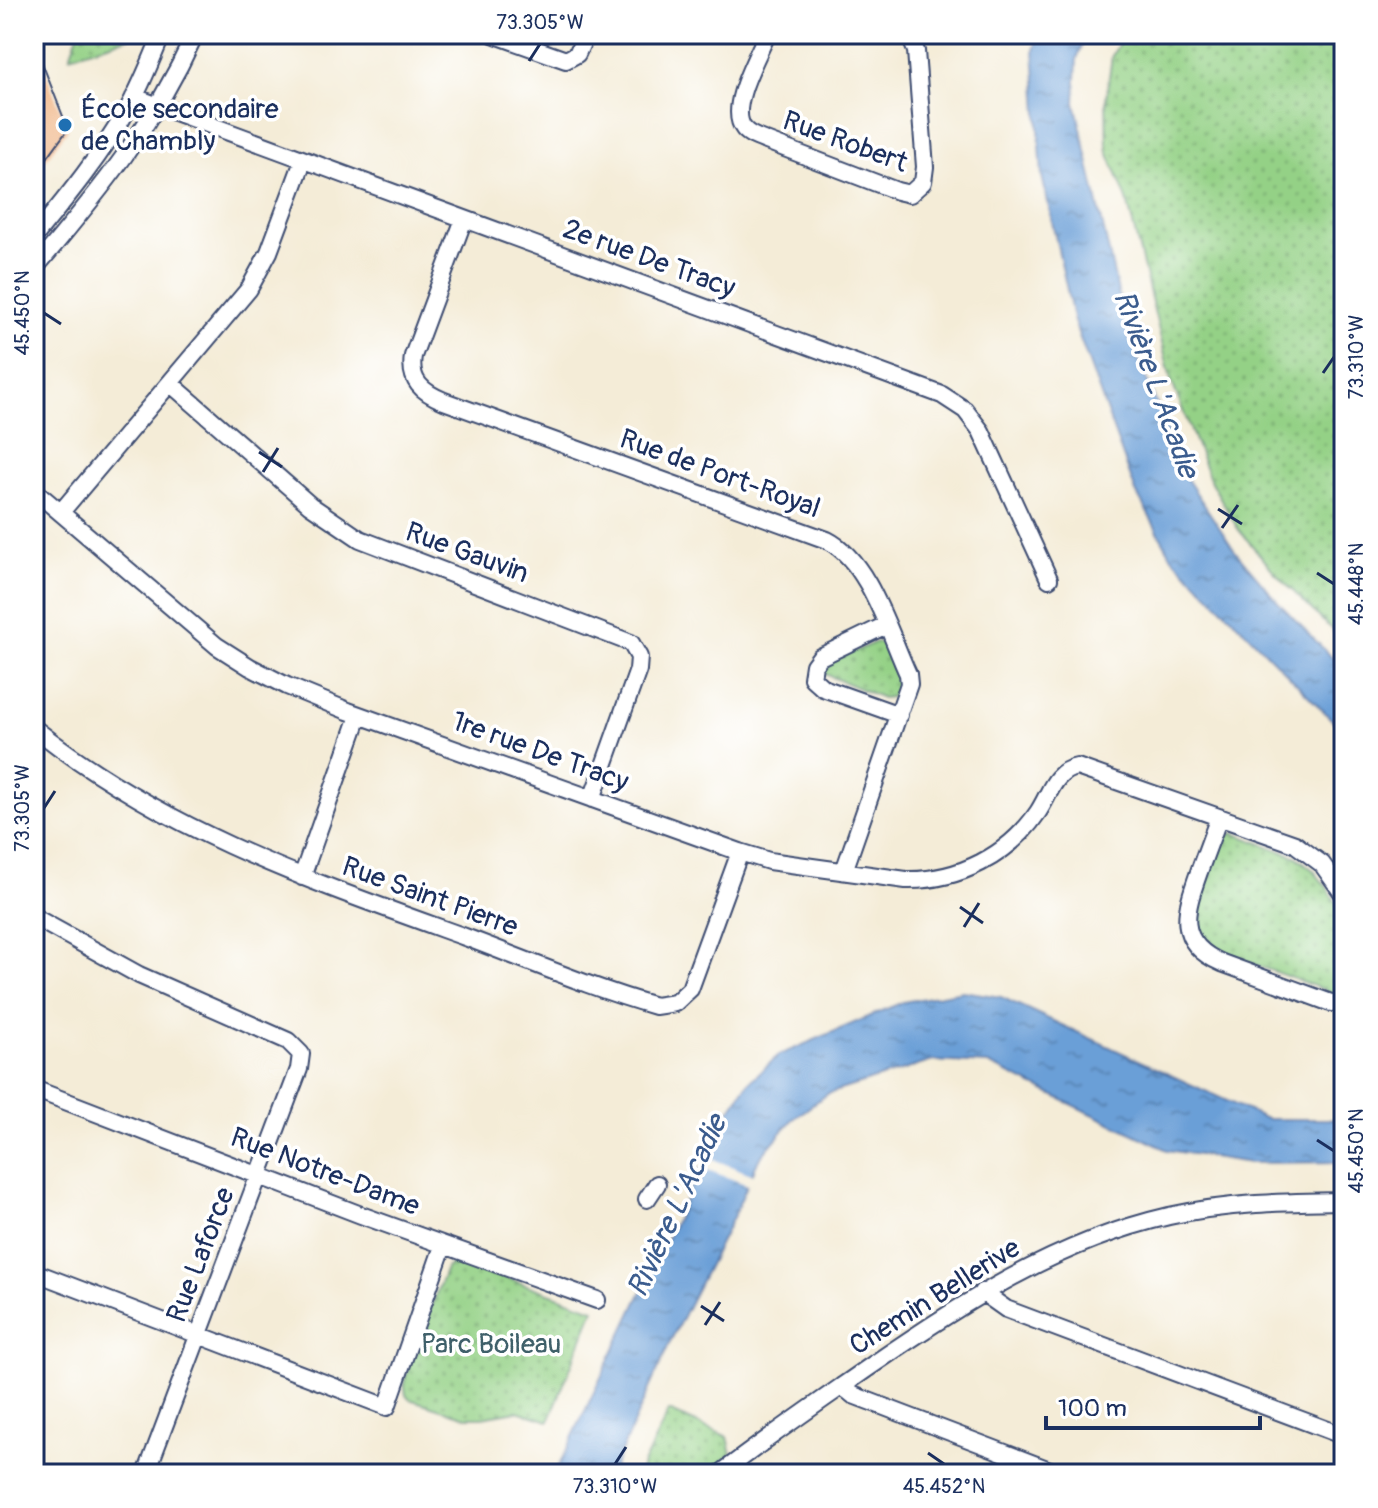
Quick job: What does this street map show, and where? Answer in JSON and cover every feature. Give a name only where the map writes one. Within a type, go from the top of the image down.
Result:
[{"type":"street","points":[[34,237],[89,168],[134,97],[162,34]]},
{"type":"street","points":[[34,269],[120,164],[159,107],[195,34]]},
{"type":"street","points":[[493,34],[566,60],[577,54],[586,34]]},
{"type":"street","name":"Rue Robert","points":[[767,34],[739,100],[738,119],[745,131],[780,147],[910,194],[922,185],[925,171],[916,51],[912,41],[904,34]]},
{"type":"street","name":"2e rue De Tracy","points":[[134,97],[901,379],[950,400],[971,416],[981,431],[1049,579]]},
{"type":"street","points":[[61,512],[255,280],[273,243],[303,161]]},
{"type":"street","name":"Rue de Port-Royal","points":[[464,219],[413,356],[412,371],[419,388],[444,401],[835,544],[856,565],[909,678],[908,689],[844,871]]},
{"type":"street","points":[[46,223],[62,237]]},
{"type":"street","name":"Rue Gauvin","points":[[170,383],[310,505],[360,539],[631,643],[639,657],[638,670],[592,799]]},
{"type":"street","name":"1re rue De Tracy","points":[[35,492],[202,634],[233,657],[287,686],[359,716],[769,861],[917,880],[935,879],[966,870],[999,852],[1021,833],[1039,811],[1055,781],[1068,769],[1083,768],[1219,817]]},
{"type":"street","points":[[886,625],[820,657],[812,669],[812,678],[829,691],[899,715]]},
{"type":"street","points":[[302,877],[359,716]]},
{"type":"street","name":"Rue Saint Pierre","points":[[34,728],[111,782],[175,821],[236,850],[649,1004],[665,1006],[679,1001],[690,989],[740,852]]},
{"type":"street","points":[[1344,895],[1322,864],[1301,847],[1219,817],[1187,906],[1187,925],[1193,942],[1206,955],[1331,1003],[1344,1003]]},
{"type":"street","name":"Rue Laforce","points":[[34,917],[110,960],[288,1041],[301,1054],[301,1065],[146,1474]]},
{"type":"street","name":"Rue Notre-Dame","points":[[34,1089],[443,1246],[597,1300]]},
{"type":"street","points":[[647,1199],[657,1184]]},
{"type":"street","name":"Chemin Bellerive","points":[[720,1474],[842,1386],[982,1292],[1075,1247],[1153,1221],[1237,1205],[1344,1201]]},
{"type":"street","points":[[34,1272],[387,1407],[443,1246]]},
{"type":"street","points":[[982,1292],[1006,1309],[1344,1436]]},
{"type":"street","points":[[842,1386],[853,1395],[1060,1474]]},
{"type":"green space","points":[[78,34],[140,34],[70,56]]},
{"type":"green space","points":[[1124,34],[1344,34],[1344,642],[1277,575],[1238,529],[1211,482],[1171,380],[1127,200],[1107,149],[1106,98],[1112,56]]},
{"type":"green space","points":[[876,642],[885,645],[897,671],[899,684],[891,697],[882,698],[825,674],[823,666],[827,663]]},
{"type":"green space","points":[[1233,833],[1297,857],[1313,870],[1329,890],[1344,917],[1344,992],[1336,994],[1228,955],[1202,937],[1197,925],[1197,906],[1222,839]]},
{"type":"green space","name":"Parc Boileau","points":[[456,1260],[594,1309],[549,1421],[517,1411],[466,1417],[409,1399],[406,1395],[404,1383],[411,1359],[446,1268]]},
{"type":"green space","points":[[669,1411],[728,1437],[732,1454],[707,1474],[638,1474]]},
{"type":"water","points":[[1039,34],[1086,34],[1077,59],[1075,102],[1126,328],[1187,479],[1235,551],[1278,602],[1344,670],[1344,732],[1172,557],[1136,492],[1074,322],[1042,176],[1034,50]]},
{"type":"water","points":[[963,991],[1001,997],[1266,1119],[1344,1119],[1344,1162],[1250,1163],[1167,1150],[988,1064],[933,1061],[827,1094],[792,1120],[759,1159],[670,1342],[611,1474],[555,1474],[722,1123],[748,1083],[779,1055],[903,1002]]},
{"type":"pier","points":[[702,1155],[756,1176],[751,1186],[697,1166]]},
{"type":"building","points":[[34,34],[43,34],[37,50],[68,129],[34,176]]},
{"type":"place","name":"École secondaire de Chambly","points":[[65,125]]},
{"type":"water label","name":"Rivière L'Acadie","points":[[1156,384]]},
{"type":"water label","name":"Rivière L'Acadie","points":[[677,1206]]}]
